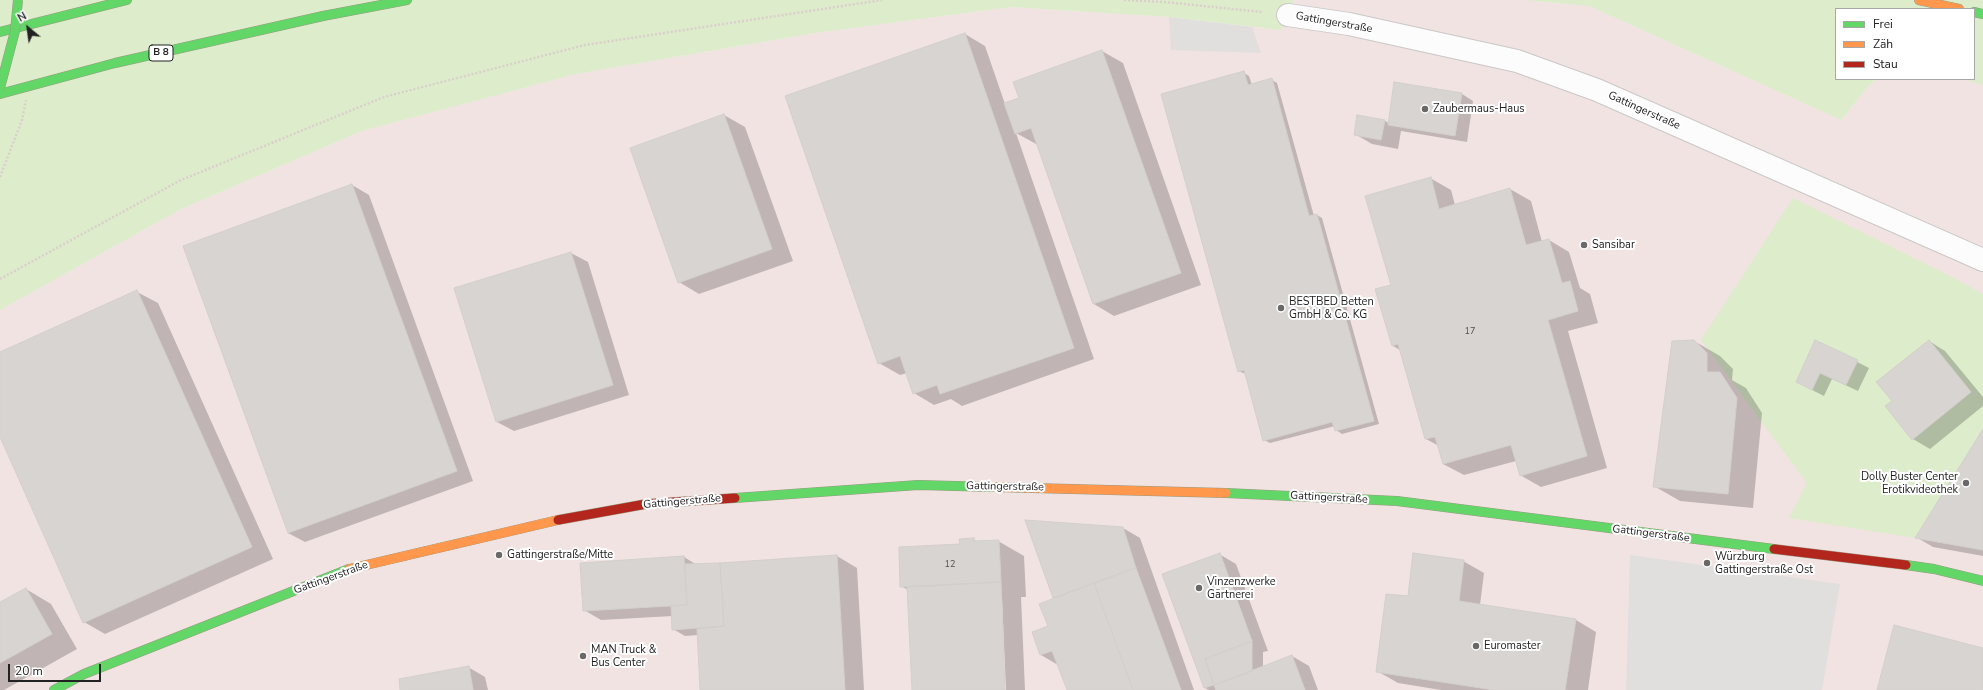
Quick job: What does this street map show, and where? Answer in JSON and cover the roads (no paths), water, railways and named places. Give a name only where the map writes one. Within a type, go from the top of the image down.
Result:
[{"type":"main road","points":[[0,88],[15,31],[18,0]]},
{"type":"main road","points":[[0,32],[127,0]]},
{"type":"main road","name":"B 8","points":[[0,94],[123,61],[323,16],[407,0]]},
{"type":"main road","points":[[1919,0],[1955,8]]},
{"type":"main road","name":"Gattingerstraße","points":[[54,690],[84,674],[354,567],[544,523],[646,504],[918,485],[1264,494],[1397,501],[1934,569],[1983,581]]},
{"type":"street","name":"Gattingerstraße","points":[[1288,15],[1349,24],[1517,61],[1597,90],[1983,260]]},
{"type":"place","name":"Zaubermaus-Haus","points":[[1425,109]]},
{"type":"place","name":"Sansibar","points":[[1584,245]]},
{"type":"place","name":"BESTBED Betten GmbH & Co. KG","points":[[1281,308]]},
{"type":"place","name":"Dolly Buster Center Erotikvideothek","points":[[1966,483]]},
{"type":"place","name":"Gattingerstraße/Mitte","points":[[499,555]]},
{"type":"place","name":"Würzburg Gattingerstraße Ost","points":[[1707,563]]},
{"type":"place","name":"Vinzenzwerke Gärtnerei","points":[[1199,588]]},
{"type":"place","name":"Euromaster","points":[[1476,646]]},
{"type":"place","name":"MAN Truck & Bus Center","points":[[583,656]]}]
